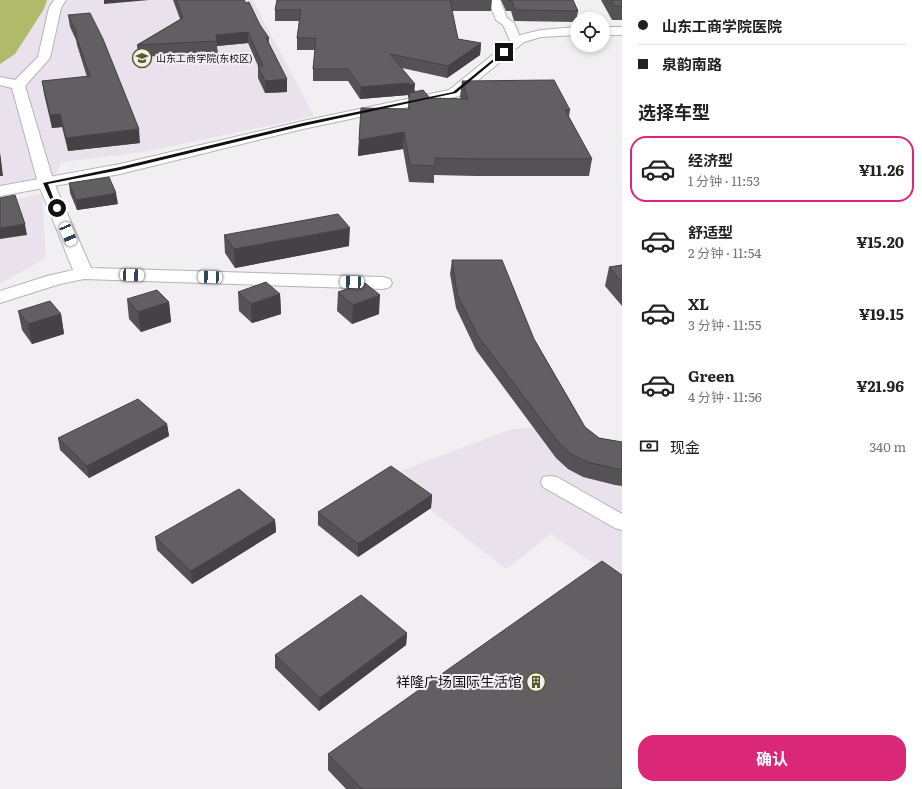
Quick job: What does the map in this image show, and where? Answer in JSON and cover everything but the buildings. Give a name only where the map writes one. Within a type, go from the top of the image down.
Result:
[{"type":"street","points":[[18,85],[44,58],[55,8],[60,0]]},
{"type":"street","points":[[494,0],[502,20],[508,23],[516,42]]},
{"type":"street","points":[[0,191],[120,169],[303,125],[454,93],[516,42],[531,34],[570,31]]},
{"type":"street","points":[[610,31],[622,31]]},
{"type":"street","points":[[0,81],[18,85]]},
{"type":"street","points":[[18,85],[46,183],[84,273]]},
{"type":"street","points":[[0,297],[54,280],[84,273],[383,283]]},
{"type":"street","points":[[550,482],[622,523]]},
{"type":"shaded area","name":"山东工商学院(东校区)","points":[[0,0],[253,0],[314,116],[144,152],[62,162],[56,174],[0,185]]},
{"type":"shaded area","points":[[42,194],[46,258],[0,284],[0,202]]},
{"type":"shaded area","points":[[581,424],[592,441],[622,453],[622,583],[551,534],[506,569],[387,476],[512,429]]},
{"type":"green space","points":[[0,0],[47,0],[44,9],[15,54],[0,64]]},
{"type":"place","name":"山东工商学院(东校区)","points":[[142,58]]},
{"type":"place","name":"祥隆广场国际生活馆","points":[[536,682]]},
{"type":"route","points":[[57,208],[46,183],[120,169],[303,125],[454,93],[504,52]]}]
